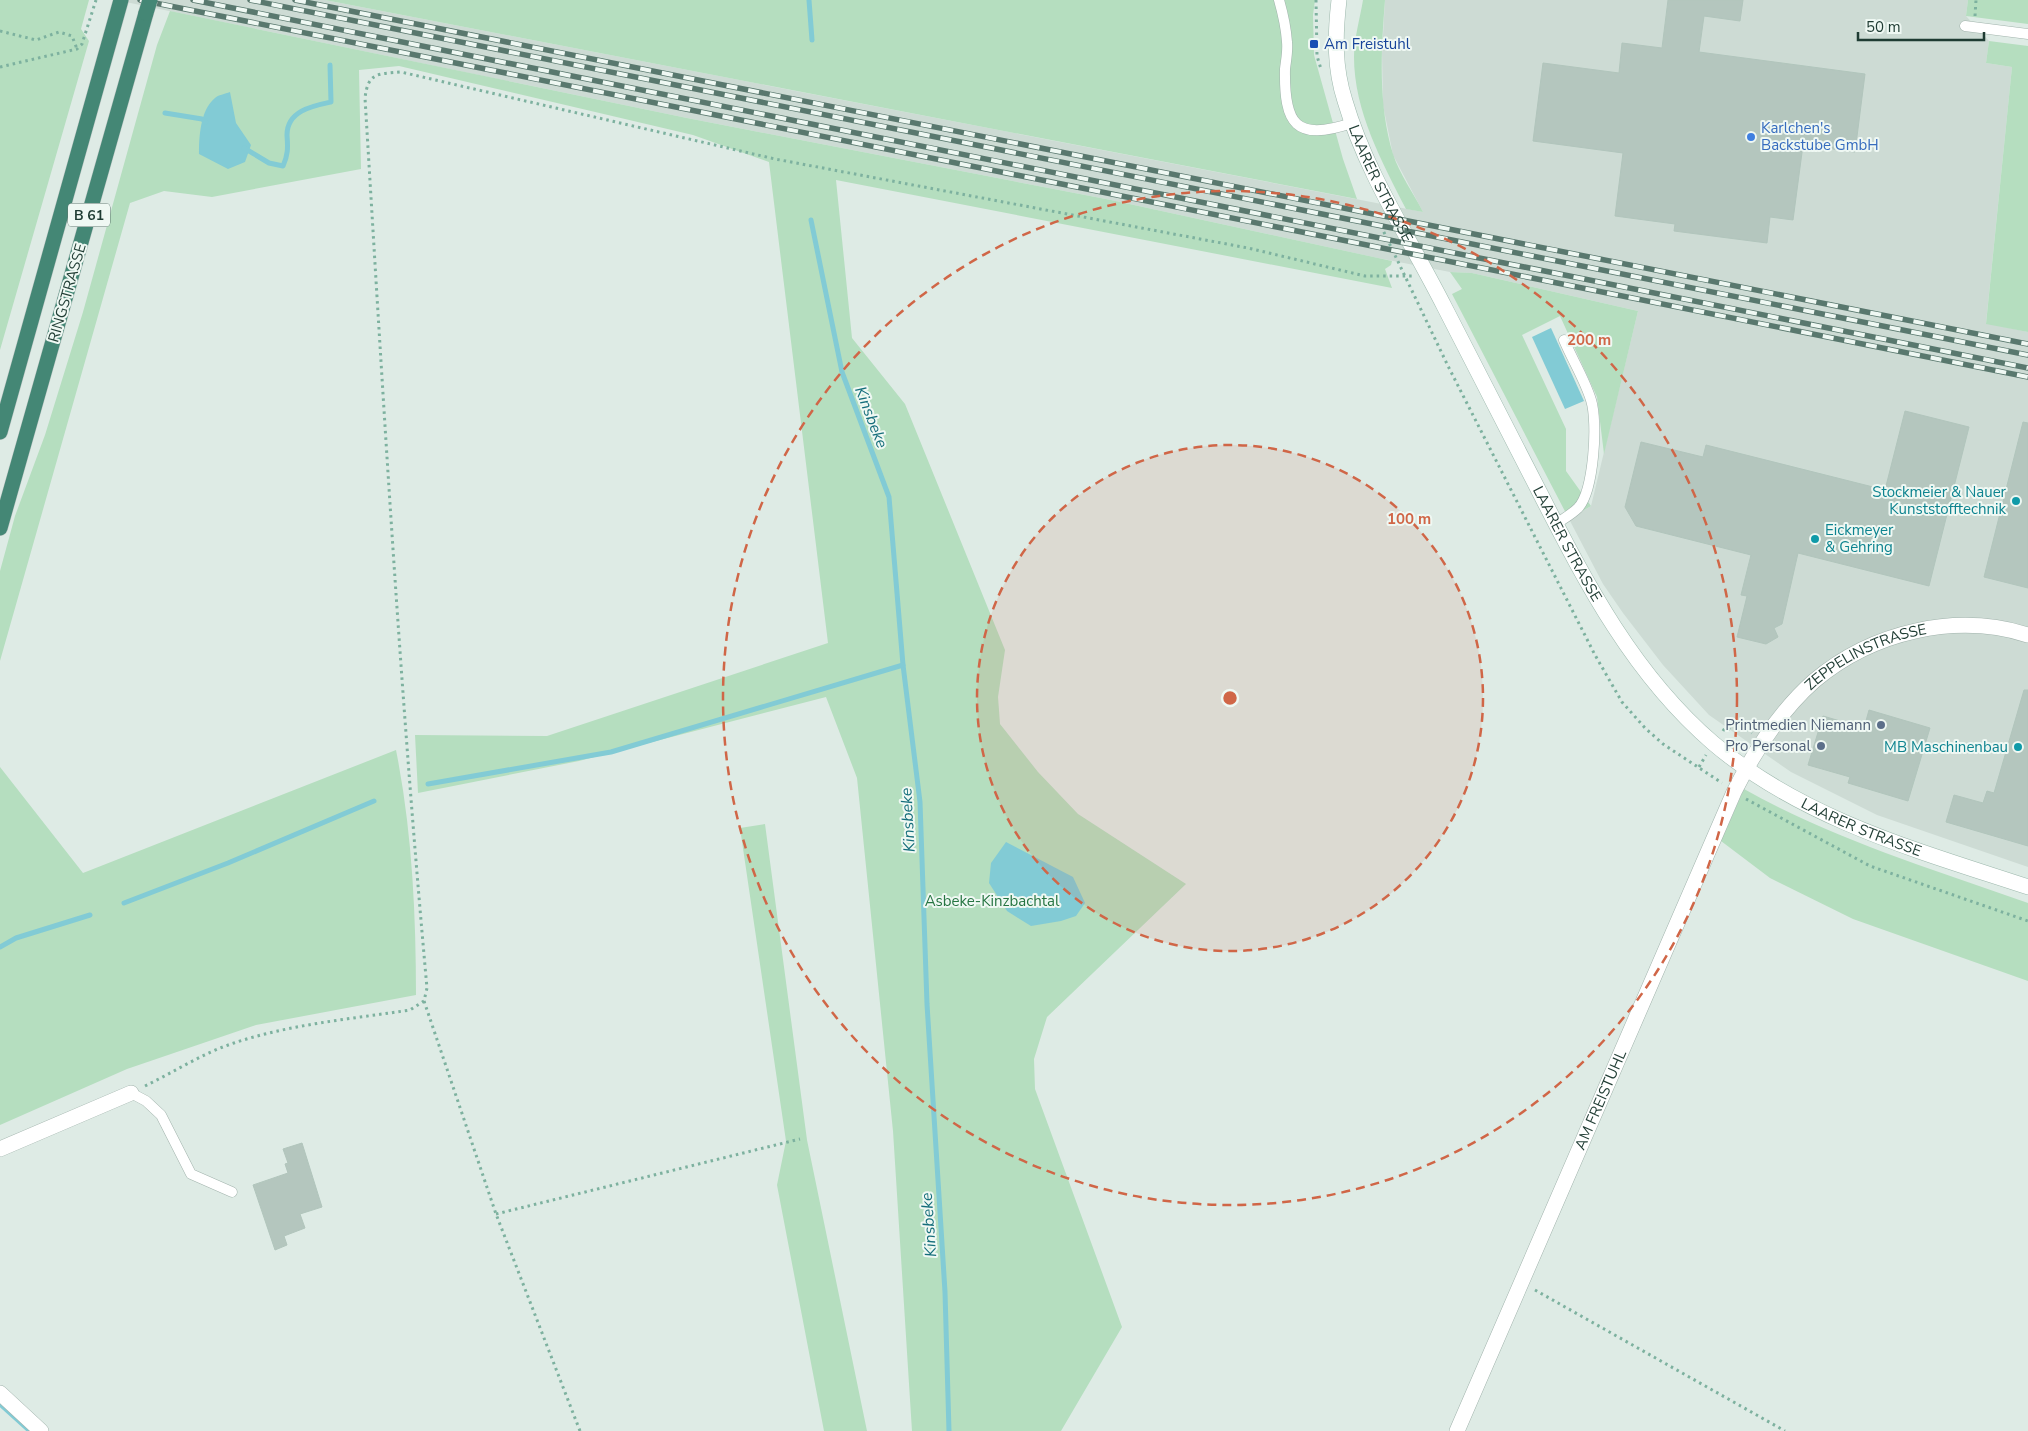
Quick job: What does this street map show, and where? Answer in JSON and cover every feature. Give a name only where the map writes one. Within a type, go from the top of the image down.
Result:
[{"type":"highway","name":"RINGSTRASSE","points":[[0,432],[119,2]]},
{"type":"highway","name":"RINGSTRASSE","points":[[0,528],[148,7]]},
{"type":"street","name":"LAARER STRASSE","points":[[1339,0],[1335,52],[1344,98],[1352,123],[1388,200],[1591,592],[1638,664],[1678,711],[1714,744],[1746,768],[1803,802],[1864,831],[2028,887]]},
{"type":"street","name":"ZEPPELINSTRASSE","points":[[1746,768],[1762,742],[1784,714],[1814,682],[1844,659],[1874,644],[1901,634],[1950,625],[1996,627],[2028,635]]},
{"type":"street","name":"AM FREISTUHL","points":[[1457,1431],[1746,768]]},
{"type":"street","points":[[0,1149],[131,1093]]},
{"type":"street","points":[[0,1393],[41,1431]]},
{"type":"lane","points":[[1279,0],[1287,43],[1285,95],[1292,120],[1300,128],[1316,131],[1352,123]]},
{"type":"lane","points":[[1965,26],[2028,34]]},
{"type":"lane","points":[[1556,524],[1579,507],[1589,483],[1593,456],[1594,419],[1591,400],[1564,340]]},
{"type":"lane","points":[[131,1093],[146,1101],[161,1115],[191,1174],[232,1192]]},
{"type":"path","points":[[0,67],[77,49],[82,44],[96,1]]},
{"type":"path","points":[[0,31],[36,40],[59,32],[72,36],[77,49]]},
{"type":"path","points":[[580,1431],[496,1214],[424,1001],[427,988],[411,814],[365,98],[366,86],[370,79],[378,74],[401,72],[775,159],[1248,248],[1365,276],[1406,277],[1428,275]]},
{"type":"path","points":[[1379,223],[1452,375],[1595,655],[1622,702],[1645,728],[1663,744],[1734,792],[1870,866],[2028,921]]},
{"type":"path","points":[[131,1093],[240,1041],[293,1027],[410,1010],[424,1001]]},
{"type":"path","points":[[496,1214],[800,1139]]},
{"type":"path","points":[[1521,1283],[1785,1431]]},
{"type":"shaded area","points":[[116,0],[325,0],[1423,212],[1393,155],[1383,105],[1382,53],[1385,0],[1968,0],[1966,16],[1989,41],[1986,63],[2012,67],[1986,323],[2028,332],[2028,867],[1877,815],[1791,772],[1709,715],[1663,665],[1623,613],[1603,584],[1569,519],[1591,506],[1638,311],[1472,273],[1450,272],[1378,258],[1111,200],[687,118]]},
{"type":"green space","points":[[0,0],[89,0],[81,29],[89,41],[0,350]]},
{"type":"green space","points":[[325,0],[1315,0],[1313,15],[1314,55],[1343,159],[1357,199]]},
{"type":"green space","points":[[1363,0],[1385,0],[1382,38],[1382,77],[1388,135],[1399,169],[1423,212],[1406,209],[1379,154],[1364,116],[1355,77],[1354,57]]},
{"type":"green space","points":[[1968,0],[2028,0],[2028,24],[1966,16]]},
{"type":"green space","name":"Asbeke-Kinzbachtal","points":[[170,11],[687,118],[1111,200],[1392,261],[1391,265],[1385,269],[1392,288],[836,180],[852,338],[905,404],[1005,650],[998,697],[1000,724],[1038,772],[1078,814],[1186,884],[1047,1017],[1034,1059],[1035,1089],[1122,1327],[1061,1431],[912,1431],[893,1131],[857,778],[826,697],[579,761],[418,793],[415,735],[547,736],[828,643],[769,162],[693,135],[399,66],[359,70],[361,169],[212,197],[164,191],[130,203],[0,661],[0,571],[15,516],[45,435],[83,312],[157,45]]},
{"type":"green space","points":[[1989,41],[2028,46],[2028,332],[1986,324],[2012,67],[1986,63]]},
{"type":"green space","points":[[1450,272],[1472,273],[1638,311],[1604,454],[1597,397],[1560,316],[1522,335],[1566,429],[1566,471],[1591,506],[1569,519],[1452,294],[1462,289]]},
{"type":"green space","points":[[396,750],[406,810],[412,872],[416,995],[256,1025],[127,1069],[0,1125],[0,767],[83,873]]},
{"type":"green space","points":[[1744,789],[1778,807],[1848,838],[2028,903],[2028,981],[1853,919],[1770,878],[1721,841]]},
{"type":"green space","points":[[765,824],[807,1140],[867,1431],[824,1431],[777,1185],[786,1141],[740,828]]},
{"type":"water","points":[[230,92],[236,123],[251,145],[245,162],[228,169],[199,154],[199,147],[201,125],[206,110],[216,97]]},
{"type":"water","points":[[1551,328],[1584,401],[1565,409],[1532,337]]},
{"type":"water","points":[[1006,842],[1073,877],[1085,903],[1076,916],[1061,921],[1031,926],[1007,911],[989,883],[991,863]]},
{"type":"building","points":[[1668,0],[1743,0],[1740,21],[1704,16],[1699,52],[1865,74],[1855,152],[1803,145],[1793,220],[1770,217],[1767,243],[1674,231],[1675,224],[1615,216],[1623,153],[1533,141],[1543,63],[1619,73],[1622,43],[1662,48]]},
{"type":"building","name":"Eickmeyer & Gehring","points":[[1905,411],[1969,427],[1929,586],[1798,553],[1782,624],[1774,628],[1778,637],[1766,644],[1737,637],[1747,596],[1741,595],[1751,555],[1636,526],[1625,507],[1641,442],[1703,457],[1706,445],[1885,490]]},
{"type":"building","name":"Stockmeier & Nauer Kunststofftechnik","points":[[2023,422],[2028,423],[2028,588],[1984,577]]},
{"type":"building","name":"MB Maschinenbau","points":[[2024,690],[2028,690],[2028,846],[1946,822],[1954,795],[1983,803],[1987,791],[1994,793]]},
{"type":"building","points":[[1869,710],[1930,728],[1908,801],[1848,783],[1850,777],[1808,765],[1823,716],[1864,728]]},
{"type":"building","points":[[302,1143],[322,1207],[300,1214],[305,1228],[284,1236],[287,1245],[275,1250],[253,1185],[288,1173],[285,1164],[288,1163],[283,1149]]},
{"type":"waterway","name":"Kinsbeke","points":[[809,0],[812,40]]},
{"type":"waterway","points":[[244,148],[269,163],[283,166],[287,151],[288,127],[291,120],[302,111],[316,105],[331,102],[330,65]]},
{"type":"waterway","points":[[165,113],[202,119],[206,122]]},
{"type":"waterway","name":"Kinsbeke","points":[[811,220],[842,372],[889,497],[903,665],[920,802],[927,1004],[945,1292],[949,1431]]},
{"type":"waterway","points":[[428,784],[611,752],[903,665]]},
{"type":"waterway","points":[[124,903],[228,863],[374,801]]},
{"type":"waterway","points":[[0,947],[16,938],[90,915]]},
{"type":"waterway","points":[[0,1404],[30,1431]]},
{"type":"railway","points":[[140,0],[2028,377]]},
{"type":"railway","points":[[193,0],[2028,368]]},
{"type":"railway","points":[[250,0],[2028,355]]},
{"type":"railway","points":[[295,0],[2028,344]]},
{"type":"place","name":"Am Freistuhl","points":[[1314,44]]},
{"type":"place","name":"Karlchen's Backstube GmbH","points":[[1751,137]]},
{"type":"place","name":"Stockmeier & Nauer Kunststofftechnik","points":[[2016,501]]},
{"type":"place","name":"Eickmeyer & Gehring","points":[[1815,539]]},
{"type":"place","name":"Printmedien Niemann","points":[[1881,725]]},
{"type":"place","name":"Pro Personal","points":[[1821,746]]},
{"type":"place","name":"MB Maschinenbau","points":[[2018,747]]}]
